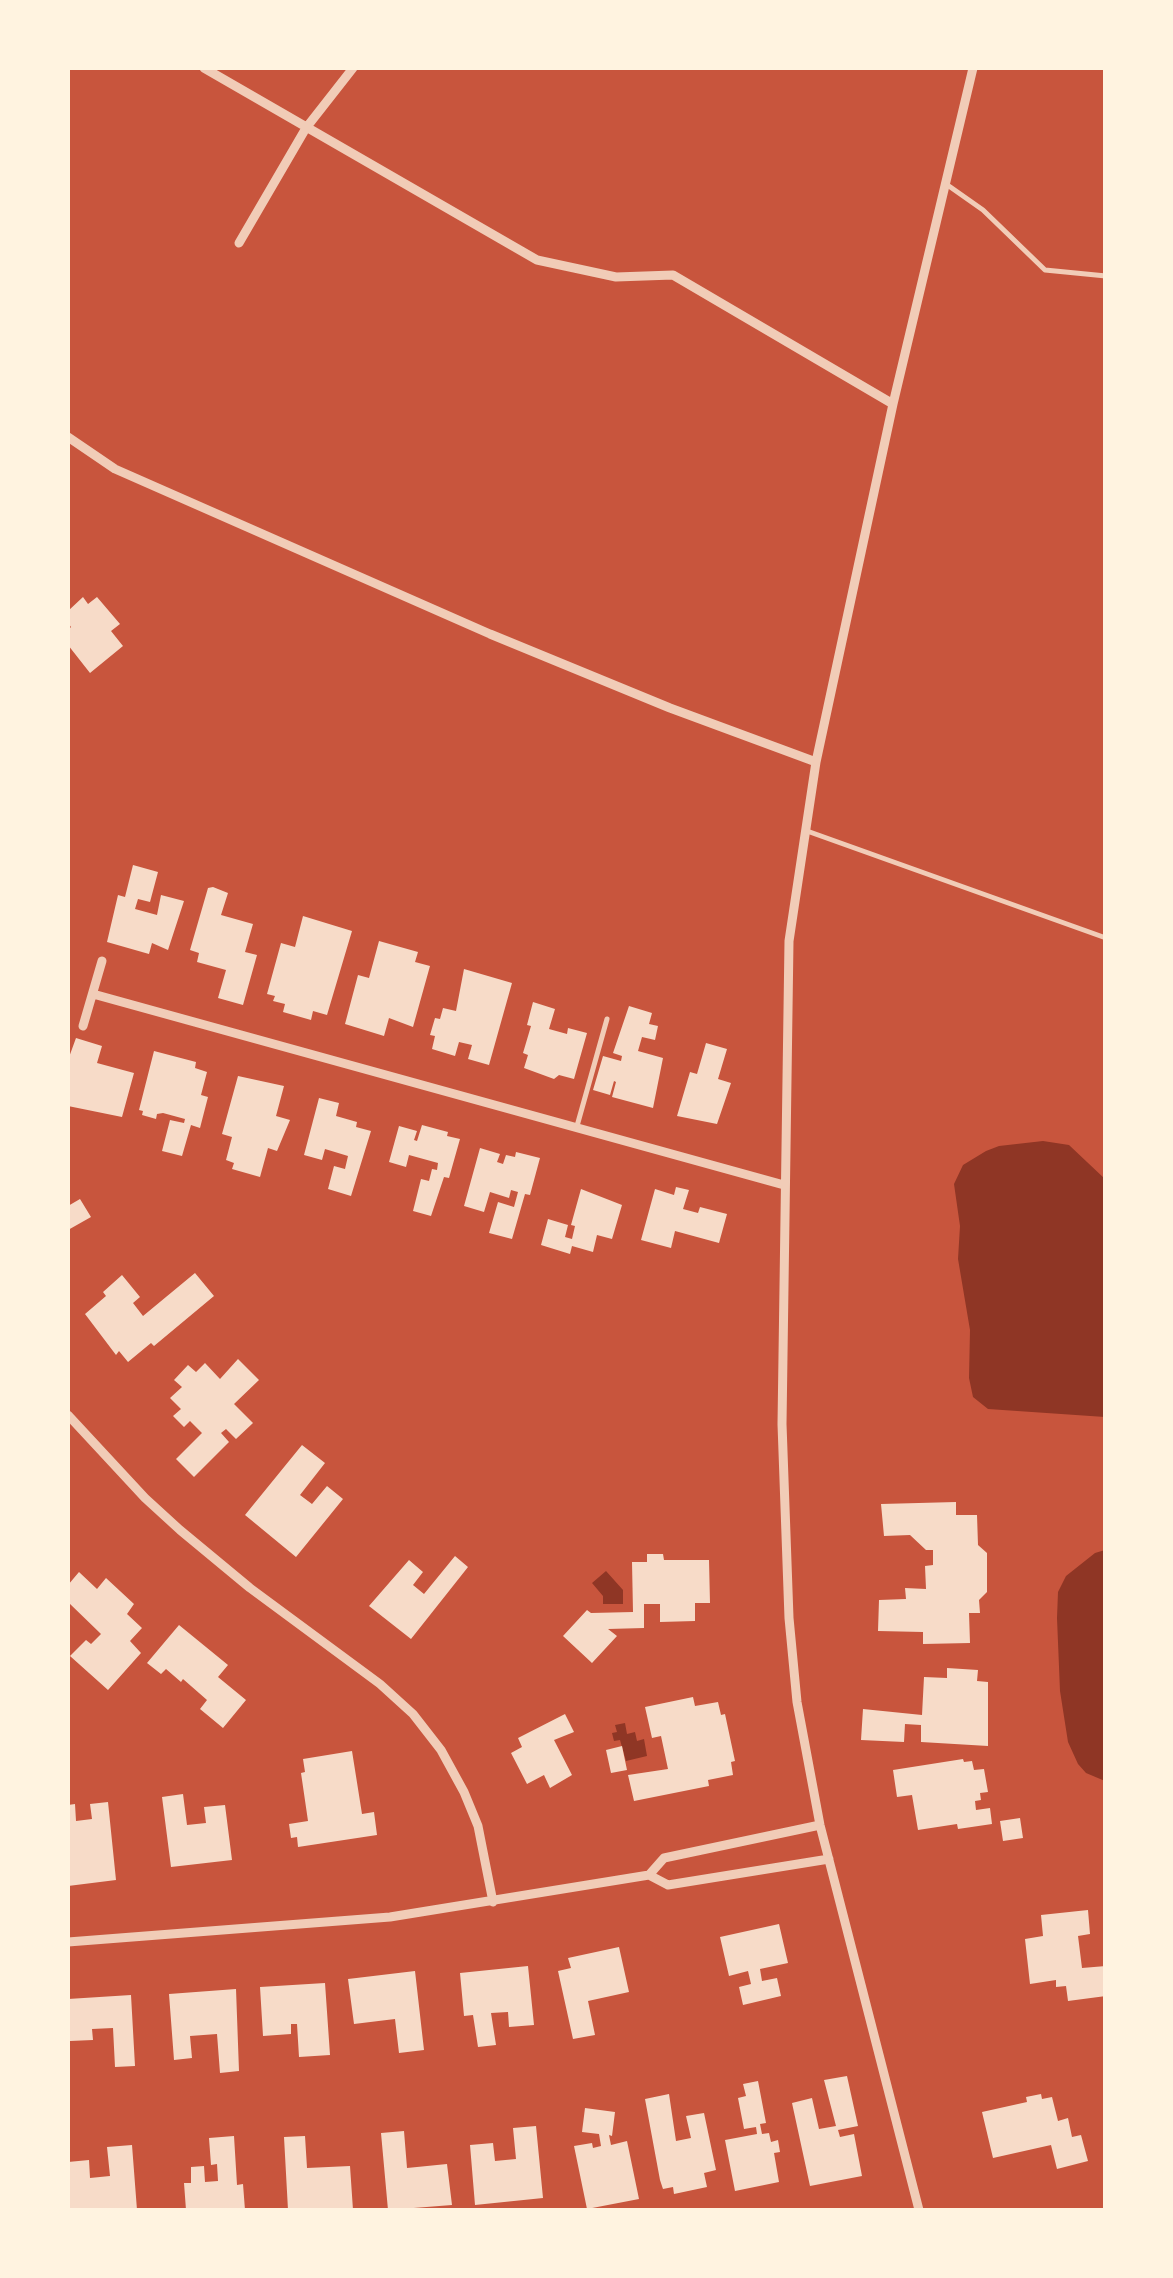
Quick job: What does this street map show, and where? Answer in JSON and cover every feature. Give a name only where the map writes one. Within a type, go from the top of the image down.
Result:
[{"type":"street","points":[[204,68],[537,260],[616,277],[673,274],[893,404]]},
{"type":"street","points":[[239,243],[306,128],[353,68]]},
{"type":"street","points":[[919,2210],[820,1825],[801,1730],[789,1618],[782,1424],[789,941],[816,762],[893,404],[973,68]]},
{"type":"street","points":[[68,437],[115,470],[472,626],[670,708],[816,762]]},
{"type":"street","points":[[83,1026],[102,960]]},
{"type":"street","points":[[93,994],[784,1185]]},
{"type":"street","points":[[68,1415],[144,1498],[180,1530],[414,1714],[442,1750],[464,1792],[478,1826],[494,1902]]},
{"type":"street","points":[[649,1875],[664,1858],[820,1825]]},
{"type":"street","points":[[68,1942],[390,1916],[649,1875],[668,1885],[829,1860]]},
{"type":"lane","points":[[946,184],[994,220],[1046,270],[1106,276]]},
{"type":"lane","points":[[804,830],[1106,938]]},
{"type":"lane","points":[[576,1128],[608,1018]]},
{"type":"shaded area","points":[[1043,1141],[1069,1145],[1105,1179],[1105,1417],[988,1409],[973,1397],[954,1184],[963,1165],[986,1151]]},
{"type":"shaded area","points":[[1106,1550],[1105,1781],[1086,1773],[1068,1742],[1060,1691],[1057,1618],[1058,1592],[1066,1576],[1095,1553]]},
{"type":"shaded area","points":[[606,1571],[623,1590],[623,1604],[603,1604],[603,1596],[592,1583]]},
{"type":"shaded area","points":[[625,1723],[627,1734],[635,1732],[637,1741],[644,1739],[647,1756],[626,1761],[620,1740],[614,1741],[612,1733],[617,1732],[615,1725]]},
{"type":"building","points":[[83,597],[88,604],[97,597],[120,624],[111,631],[123,646],[90,673],[68,645],[68,611]]},
{"type":"building","points":[[133,865],[158,872],[150,902],[138,899],[135,909],[157,915],[161,895],[184,901],[168,950],[152,943],[149,954],[107,942],[118,895],[125,897]]},
{"type":"building","points":[[208,888],[228,893],[221,915],[253,924],[245,952],[257,955],[243,1005],[218,998],[226,970],[197,962],[199,953],[190,950]]},
{"type":"building","points":[[303,916],[352,931],[327,1015],[313,1011],[311,1020],[283,1012],[285,1004],[273,1001],[275,996],[267,994],[281,943],[295,947]]},
{"type":"building","points":[[379,941],[418,952],[415,962],[430,966],[413,1027],[389,1018],[384,1036],[345,1024],[358,975],[369,978]]},
{"type":"building","points":[[464,969],[512,983],[489,1065],[468,1059],[472,1045],[459,1042],[455,1056],[432,1049],[435,1036],[430,1035],[435,1018],[440,1019],[443,1008],[456,1011]]},
{"type":"building","points":[[533,1002],[555,1009],[549,1029],[567,1034],[568,1028],[587,1033],[574,1079],[559,1075],[554,1079],[524,1068],[528,1055],[523,1053]]},
{"type":"building","points":[[629,1006],[652,1013],[649,1024],[658,1026],[655,1040],[642,1037],[638,1051],[663,1058],[653,1108],[612,1097],[614,1081],[610,1095],[593,1090],[603,1056],[621,1061],[622,1056],[613,1053]]},
{"type":"building","points":[[76,1038],[102,1046],[97,1063],[134,1073],[122,1117],[68,1106],[68,1060]]},
{"type":"building","points":[[706,1043],[727,1049],[718,1079],[731,1083],[717,1124],[677,1116],[690,1072],[697,1074]]},
{"type":"building","points":[[154,1051],[196,1062],[195,1068],[207,1072],[201,1095],[208,1097],[200,1128],[191,1125],[182,1156],[162,1151],[170,1120],[184,1123],[185,1119],[163,1113],[157,1114],[156,1119],[142,1115],[139,1110]]},
{"type":"building","points":[[238,1076],[284,1086],[276,1116],[290,1120],[277,1151],[268,1148],[260,1177],[232,1169],[234,1163],[226,1160],[232,1137],[222,1134]]},
{"type":"building","points":[[319,1098],[339,1103],[336,1116],[371,1131],[351,1196],[328,1189],[334,1166],[345,1169],[348,1156],[325,1149],[322,1160],[304,1155]]},
{"type":"building","points":[[422,1125],[460,1139],[449,1178],[444,1177],[431,1216],[413,1211],[421,1179],[429,1181],[438,1163],[409,1155],[406,1167],[389,1162],[399,1126],[417,1131],[417,1141]]},
{"type":"building","points":[[480,1148],[500,1154],[497,1162],[503,1164],[506,1155],[515,1157],[516,1152],[540,1158],[512,1239],[489,1233],[498,1202],[514,1207],[518,1192],[511,1190],[509,1198],[490,1192],[484,1212],[464,1206]]},
{"type":"building","points":[[676,1187],[689,1190],[683,1209],[698,1213],[700,1207],[727,1214],[719,1243],[675,1231],[671,1248],[641,1240],[655,1189],[674,1195]]},
{"type":"building","points":[[581,1189],[622,1205],[612,1239],[597,1235],[593,1252],[572,1246],[570,1254],[541,1245],[548,1219],[568,1225],[565,1237],[572,1239],[575,1226],[571,1225]]},
{"type":"building","points":[[80,1199],[91,1217],[68,1230],[68,1206]]},
{"type":"building","points":[[195,1273],[214,1296],[154,1346],[151,1343],[128,1362],[119,1351],[116,1355],[85,1314],[122,1275],[140,1297],[133,1303],[143,1316]]},
{"type":"building","points":[[238,1359],[259,1380],[234,1404],[253,1423],[236,1439],[226,1429],[221,1433],[229,1442],[194,1477],[176,1459],[202,1433],[190,1421],[184,1427],[173,1416],[181,1409],[170,1398],[182,1387],[174,1380],[188,1365],[196,1372],[205,1363],[220,1379]]},
{"type":"building","points":[[302,1445],[325,1463],[300,1495],[312,1504],[327,1486],[343,1499],[296,1557],[245,1515]]},
{"type":"building","points":[[956,1502],[956,1515],[977,1515],[978,1545],[987,1553],[987,1592],[979,1600],[980,1613],[969,1613],[970,1643],[923,1644],[923,1632],[878,1631],[879,1600],[906,1599],[905,1588],[926,1589],[925,1566],[933,1565],[933,1550],[926,1550],[910,1535],[884,1536],[881,1504]]},
{"type":"building","points":[[647,1554],[663,1554],[664,1560],[709,1560],[710,1603],[695,1603],[695,1621],[660,1622],[660,1604],[644,1604],[644,1628],[608,1629],[617,1636],[592,1663],[563,1636],[587,1610],[633,1612],[632,1562],[647,1562]]},
{"type":"building","points":[[455,1556],[468,1567],[411,1639],[369,1606],[409,1560],[423,1572],[413,1585],[424,1594]]},
{"type":"building","points":[[79,1572],[97,1589],[106,1578],[134,1604],[127,1614],[142,1628],[130,1641],[141,1653],[108,1690],[70,1656],[86,1640],[91,1644],[101,1634],[68,1602],[68,1585]]},
{"type":"building","points":[[179,1625],[228,1665],[218,1677],[246,1700],[223,1728],[200,1709],[207,1700],[183,1679],[181,1682],[166,1669],[161,1674],[147,1663]]},
{"type":"building","points":[[947,1668],[978,1670],[977,1681],[988,1682],[988,1746],[921,1742],[921,1725],[905,1724],[904,1742],[861,1740],[863,1709],[922,1715],[924,1677],[947,1678]]},
{"type":"building","points":[[693,1697],[695,1706],[718,1702],[721,1715],[725,1714],[735,1761],[731,1762],[733,1775],[708,1780],[709,1786],[634,1801],[628,1775],[668,1769],[661,1736],[652,1738],[645,1707]]},
{"type":"building","points":[[565,1714],[574,1732],[554,1740],[572,1775],[550,1788],[544,1775],[527,1784],[511,1753],[522,1747],[518,1738]]},
{"type":"building","points":[[622,1746],[627,1770],[611,1773],[606,1750]]},
{"type":"building","points":[[352,1751],[362,1814],[374,1812],[377,1835],[298,1847],[297,1837],[291,1838],[289,1824],[308,1821],[301,1773],[305,1772],[303,1759]]},
{"type":"building","points":[[963,1759],[972,1761],[974,1770],[984,1769],[988,1792],[980,1793],[981,1800],[975,1801],[976,1810],[990,1808],[992,1824],[918,1830],[912,1795],[897,1797],[893,1770]]},
{"type":"building","points":[[183,1794],[187,1825],[206,1823],[204,1807],[225,1805],[232,1860],[171,1867],[162,1797]]},
{"type":"building","points":[[108,1802],[116,1880],[68,1886],[68,1805],[75,1804],[76,1821],[92,1819],[90,1804]]},
{"type":"building","points":[[1020,1818],[1023,1838],[1003,1841],[1000,1821]]},
{"type":"building","points":[[1088,1910],[1090,1934],[1078,1936],[1082,1968],[1106,1966],[1106,1996],[1068,2001],[1066,1986],[1056,1987],[1056,1980],[1030,1984],[1025,1939],[1043,1936],[1041,1915]]},
{"type":"building","points":[[779,1924],[788,1963],[760,1969],[762,1981],[777,1978],[781,1996],[743,2005],[739,1987],[751,1984],[748,1971],[729,1976],[720,1937]]},
{"type":"building","points":[[619,1947],[629,1992],[588,2001],[595,2035],[573,2039],[558,1971],[571,1968],[568,1958]]},
{"type":"building","points":[[528,1966],[534,2025],[509,2027],[508,2012],[491,2013],[496,2045],[478,2047],[473,2015],[464,2016],[460,1973]]},
{"type":"building","points":[[415,1971],[424,2050],[399,2053],[395,2019],[354,2024],[348,1979]]},
{"type":"building","points":[[325,1983],[330,2055],[299,2057],[297,2024],[291,2024],[291,2034],[263,2036],[260,1987]]},
{"type":"building","points":[[236,1989],[239,2071],[220,2073],[217,2034],[190,2036],[192,2058],[174,2060],[169,1994]]},
{"type":"building","points":[[131,1995],[135,2066],[115,2067],[113,2028],[92,2029],[93,2040],[70,2041],[68,1999]]},
{"type":"building","points":[[847,2076],[858,2126],[838,2130],[840,2137],[854,2134],[862,2176],[810,2186],[792,2103],[812,2098],[819,2129],[836,2126],[824,2080]]},
{"type":"building","points":[[758,2081],[766,2123],[760,2124],[762,2134],[769,2133],[771,2142],[778,2140],[780,2152],[774,2153],[779,2182],[735,2191],[725,2140],[757,2134],[756,2127],[744,2129],[738,2098],[746,2096],[743,2084]]},
{"type":"building","points":[[669,2094],[676,2141],[691,2138],[686,2116],[704,2113],[716,2170],[704,2173],[707,2187],[674,2194],[673,2187],[663,2189],[645,2099]]},
{"type":"building","points":[[1041,2094],[1042,2099],[1052,2097],[1058,2121],[1068,2118],[1072,2137],[1081,2135],[1088,2161],[1057,2169],[1051,2145],[993,2158],[982,2112],[1027,2102],[1026,2097]]},
{"type":"building","points":[[585,2108],[615,2112],[612,2136],[609,2135],[611,2145],[627,2141],[639,2199],[587,2209],[574,2146],[601,2146],[599,2134],[582,2132]]},
{"type":"building","points":[[536,2126],[543,2198],[475,2205],[470,2145],[493,2143],[495,2161],[516,2159],[513,2128]]},
{"type":"building","points":[[404,2131],[407,2168],[447,2164],[452,2205],[388,2210],[381,2133]]},
{"type":"building","points":[[234,2136],[237,2185],[243,2184],[245,2210],[186,2210],[184,2183],[191,2183],[191,2167],[204,2166],[205,2182],[218,2181],[217,2164],[211,2165],[209,2138]]},
{"type":"building","points":[[305,2136],[307,2168],[350,2166],[353,2210],[288,2210],[284,2137]]},
{"type":"building","points":[[132,2145],[137,2210],[70,2210],[68,2162],[89,2160],[90,2178],[110,2176],[107,2147]]}]
